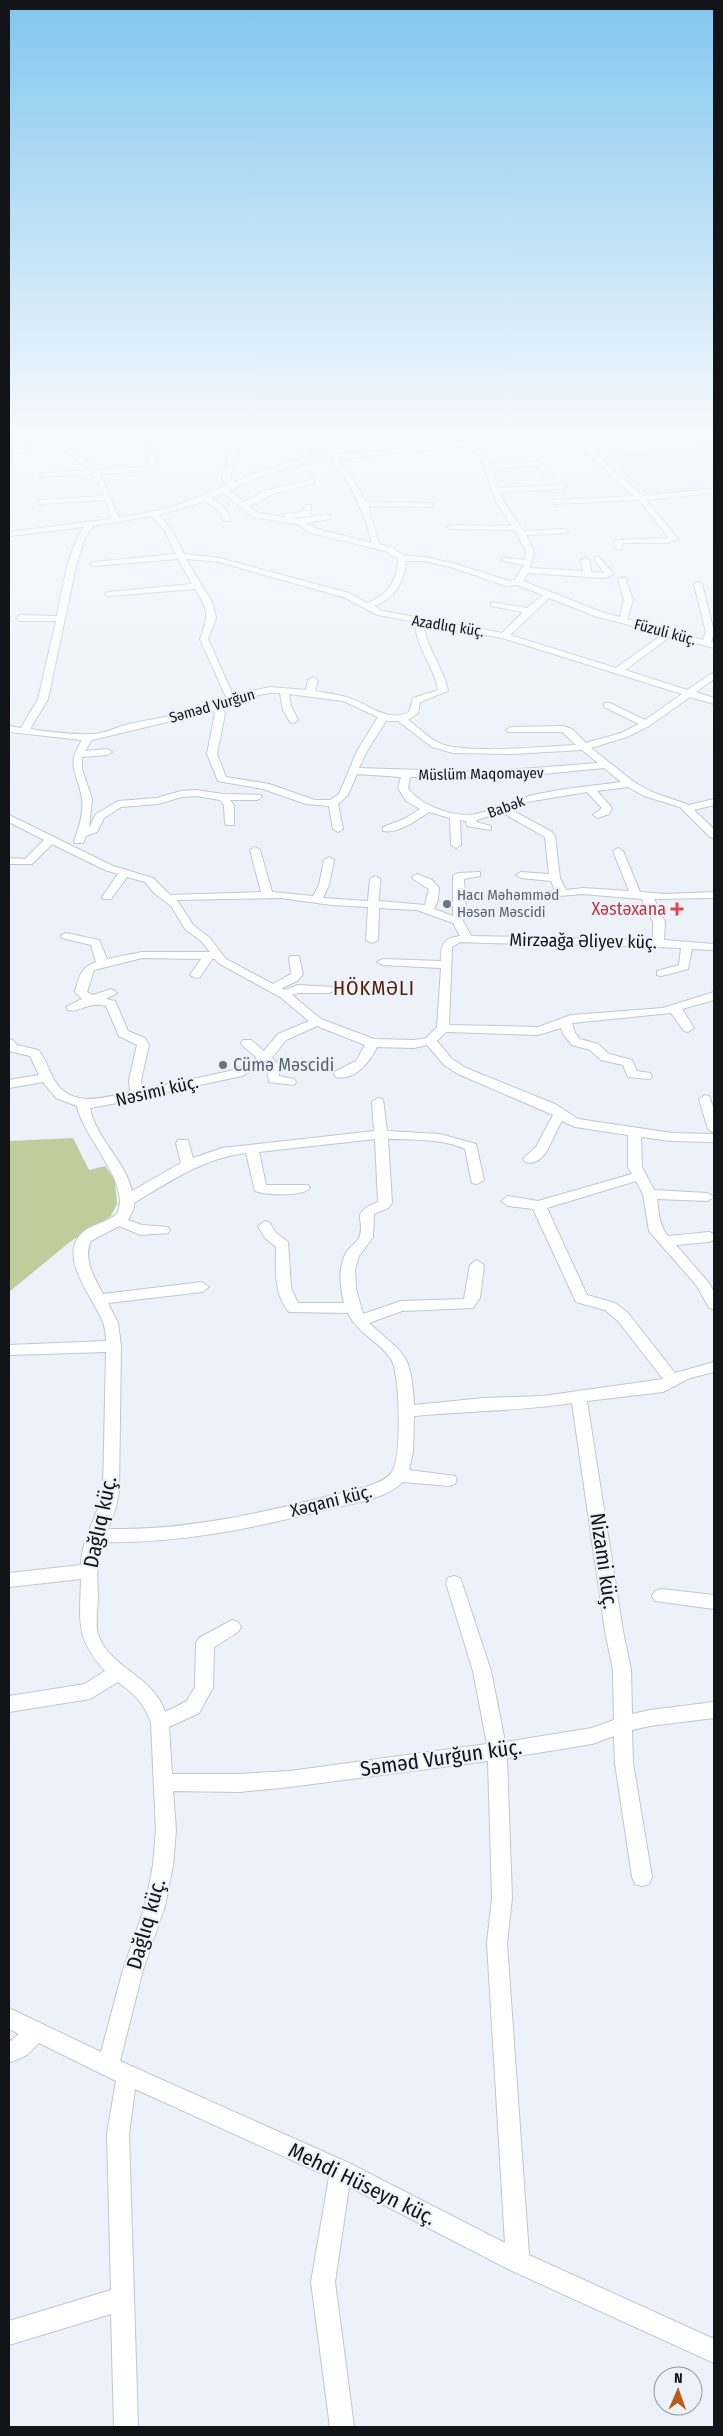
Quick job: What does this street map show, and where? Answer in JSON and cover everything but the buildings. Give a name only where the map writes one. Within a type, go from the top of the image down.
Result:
[{"type":"street","points":[[24,731],[42,699],[76,552]]},
{"type":"street","points":[[180,552],[211,612],[204,643],[226,692],[231,698]]},
{"type":"street","name":"Füzuli küç.","points":[[392,552],[402,558],[425,559],[456,566],[509,584],[518,582],[598,614],[711,644]]},
{"type":"street","points":[[518,582],[527,566],[530,552]]},
{"type":"street","name":"Azadlıq küç.","points":[[94,564],[182,556],[220,560],[346,594],[381,613],[504,636],[714,701]]},
{"type":"street","points":[[366,606],[389,594],[402,568],[402,558]]},
{"type":"street","points":[[504,560],[527,566],[609,575],[610,572],[598,558]]},
{"type":"street","points":[[456,566],[467,560]]},
{"type":"street","points":[[585,560],[587,574]]},
{"type":"street","points":[[622,579],[628,591],[630,602],[629,609],[622,621]]},
{"type":"street","points":[[698,584],[710,632],[711,644]]},
{"type":"street","points":[[109,594],[196,586]]},
{"type":"street","points":[[504,636],[533,607],[550,594]]},
{"type":"street","points":[[504,596],[533,607]]},
{"type":"street","points":[[494,604],[533,607]]},
{"type":"street","points":[[20,618],[60,620]]},
{"type":"street","points":[[401,719],[412,715],[416,700],[443,691],[433,658],[420,632],[420,624],[423,622]]},
{"type":"street","points":[[618,671],[670,633]]},
{"type":"street","points":[[401,719],[435,745],[453,750],[512,751],[584,747],[624,735],[646,724],[714,675]]},
{"type":"street","points":[[310,693],[313,680]]},
{"type":"street","name":"Səməd Vurğun","points":[[9,729],[88,738],[215,707],[231,698],[270,686],[352,701],[383,717],[401,719]]},
{"type":"street","points":[[285,690],[284,694],[290,716],[294,720]]},
{"type":"street","points":[[607,705],[646,724]]},
{"type":"street","points":[[215,707],[220,713],[212,754],[218,775],[222,779],[274,789],[304,802],[324,804],[333,803],[343,795],[355,771],[362,751],[383,717]]},
{"type":"street","points":[[511,730],[563,729],[569,731],[584,747],[630,784],[648,794],[688,808],[714,835]]},
{"type":"street","points":[[73,849],[77,846],[87,816],[88,800],[76,763],[78,754],[88,738]]},
{"type":"street","points":[[78,754],[107,752]]},
{"type":"street","name":"Müslüm Maqomayev","points":[[355,771],[406,775],[486,776],[553,772],[606,765]]},
{"type":"street","name":"Babək","points":[[406,775],[405,793],[410,800],[427,809],[472,818],[490,814],[524,800],[630,784]]},
{"type":"street","points":[[589,789],[607,808],[605,812],[598,815]]},
{"type":"street","points":[[82,834],[93,830],[100,816],[118,804],[158,801],[181,794],[196,793],[223,797],[257,797]]},
{"type":"street","points":[[223,797],[229,804],[230,823]]},
{"type":"street","points":[[688,808],[714,802]]},
{"type":"street","points":[[333,803],[338,829]]},
{"type":"street","points":[[501,808],[547,832],[550,837],[555,878],[562,893]]},
{"type":"street","points":[[388,829],[408,821],[427,809]]},
{"type":"street","points":[[87,816],[100,816]]},
{"type":"street","points":[[455,816],[456,845]]},
{"type":"street","points":[[9,818],[124,873],[149,880],[158,891],[169,898],[189,927],[205,939],[212,956]]},
{"type":"street","points":[[472,818],[471,824],[487,828]]},
{"type":"street","points":[[9,861],[28,862],[51,839]]},
{"type":"street","points":[[255,850],[267,895]]},
{"type":"street","points":[[618,851],[642,896],[659,922],[658,942]]},
{"type":"street","points":[[317,900],[324,885],[330,860]]},
{"type":"street","points":[[107,897],[124,873]]},
{"type":"street","points":[[457,921],[460,912],[458,876],[476,874]]},
{"type":"street","points":[[521,875],[555,878]]},
{"type":"street","points":[[417,877],[428,882],[434,888],[433,900],[428,909]]},
{"type":"street","points":[[372,940],[375,879]]},
{"type":"street","points":[[526,898],[583,891],[642,896],[714,895]]},
{"type":"street","points":[[169,898],[183,896],[267,895],[428,909],[457,921],[467,939]]},
{"type":"street","points":[[66,936],[95,942],[102,964]]},
{"type":"street","name":"Mirzəağa Əliyev küç.","points":[[447,965],[446,947],[452,941],[467,939],[658,942],[714,947]]},
{"type":"street","points":[[661,973],[684,967],[687,945]]},
{"type":"street","points":[[136,1097],[135,1080],[142,1045],[141,1041],[123,1033],[111,1004],[83,996],[81,992],[86,972],[90,968],[142,955],[212,956],[278,991],[317,1022],[372,1044],[400,1046],[430,1041],[443,1028],[447,965],[383,962]]},
{"type":"street","points":[[196,975],[212,956]]},
{"type":"street","points":[[278,991],[297,974],[295,958]]},
{"type":"street","points":[[278,991],[329,989]]},
{"type":"street","points":[[72,1007],[111,993]]},
{"type":"street","points":[[443,1028],[538,1031],[548,1029],[565,1021],[674,1009],[714,996]]},
{"type":"street","points":[[674,1009],[681,1015],[688,1028]]},
{"type":"street","points":[[565,1021],[569,1034],[576,1042],[594,1047],[605,1057],[628,1063],[632,1074],[646,1076]]},
{"type":"street","name":"Nəsimi küç.","points":[[9,1043],[13,1048],[34,1053],[46,1078],[65,1100],[83,1104],[105,1103],[238,1073],[265,1059],[282,1037],[317,1022]]},
{"type":"street","points":[[430,1041],[448,1062],[462,1071],[550,1107],[575,1122],[672,1138],[714,1138]]},
{"type":"street","points":[[247,1043],[273,1065],[273,1079],[290,1082]]},
{"type":"street","points":[[340,1074],[359,1066],[366,1059],[372,1044]]},
{"type":"street","points":[[9,1084],[46,1078]]},
{"type":"street","points":[[706,1099],[714,1130]]},
{"type":"street","points":[[378,1102],[385,1203],[383,1206],[369,1210],[367,1214],[365,1239],[352,1254],[349,1292],[355,1315],[400,1359],[404,1372],[406,1411],[404,1460],[400,1475],[449,1480]]},
{"type":"street","points":[[83,1104],[87,1119],[123,1182],[128,1200],[126,1210],[118,1221],[141,1230],[163,1230]]},
{"type":"street","points":[[530,1159],[542,1149],[552,1125],[561,1114]]},
{"type":"street","points":[[634,1131],[635,1166],[650,1194],[653,1221],[664,1241],[692,1270],[714,1304]]},
{"type":"street","points":[[128,1200],[155,1182],[188,1165],[222,1152],[380,1135],[422,1137],[464,1143],[471,1147],[476,1180]]},
{"type":"street","points":[[183,1143],[188,1165]]},
{"type":"street","points":[[252,1148],[260,1188],[266,1190],[303,1188]]},
{"type":"street","points":[[508,1201],[540,1206],[561,1196],[639,1176]]},
{"type":"street","points":[[650,1194],[707,1197]]},
{"type":"street","points":[[540,1206],[548,1229],[581,1298],[587,1302],[613,1308],[639,1333],[658,1366],[672,1381]]},
{"type":"street","name":"Dağlıq küç.","points":[[108,2066],[133,1970],[155,1906],[166,1830],[160,1723],[154,1704],[139,1687],[118,1672],[96,1650],[89,1633],[89,1555],[108,1507],[111,1491],[114,1346],[112,1326],[85,1270],[80,1256],[80,1247],[86,1237],[118,1221]]},
{"type":"street","points":[[265,1226],[270,1235],[281,1242],[283,1247],[285,1294],[288,1303],[294,1308],[355,1315],[402,1306],[468,1304],[473,1298],[477,1265]]},
{"type":"street","points":[[664,1241],[710,1236]]},
{"type":"street","points":[[100,1299],[202,1287]]},
{"type":"street","points":[[9,1350],[114,1346]]},
{"type":"street","points":[[406,1411],[578,1398],[615,1391],[653,1388],[686,1374],[714,1367]]},
{"type":"street","name":"Nizami küç.","points":[[578,1398],[584,1416],[614,1632],[622,1670],[624,1763],[642,1877]]},
{"type":"street","name":"Xəqani küç.","points":[[96,1535],[143,1537],[206,1530],[368,1493],[388,1485],[400,1475]]},
{"type":"street","points":[[9,1580],[89,1571]]},
{"type":"street","points":[[454,1582],[482,1671],[497,1750],[502,1898],[497,1943],[518,2262]]},
{"type":"street","points":[[661,1596],[714,1602]]},
{"type":"street","points":[[160,1723],[193,1707],[204,1688],[205,1643],[232,1627]]},
{"type":"street","points":[[9,1704],[68,1696],[90,1690],[118,1672]]},
{"type":"street","name":"Səməd Vurğun küç.","points":[[164,1782],[239,1783],[290,1779],[592,1736],[622,1725],[650,1718],[714,1710]]},
{"type":"street","name":"Mehdi Hüseyn küç.","points":[[9,2018],[128,2076],[341,2171],[518,2262],[714,2351]]},
{"type":"street","points":[[9,2053],[20,2048],[35,2032]]},
{"type":"street","points":[[126,2427],[124,2298],[118,2134],[122,2100],[128,2076]]},
{"type":"street","points":[[341,2171],[323,2282],[342,2427]]},
{"type":"street","points":[[9,2333],[124,2298]]},
{"type":"green space","points":[[73,1138],[89,1170],[105,1166],[115,1180],[117,1204],[111,1216],[71,1241],[9,1292],[9,1141]]},
{"type":"place","name":"Hacı Məhəmməd Həsən Məscidi","points":[[447,904]]},
{"type":"place","name":"Xəstəxana","points":[[677,909]]},
{"type":"place","name":"Cümə Məscidi","points":[[223,1065]]},
{"type":"district","name":"HÖKMƏLI","points":[[374,988]]}]
